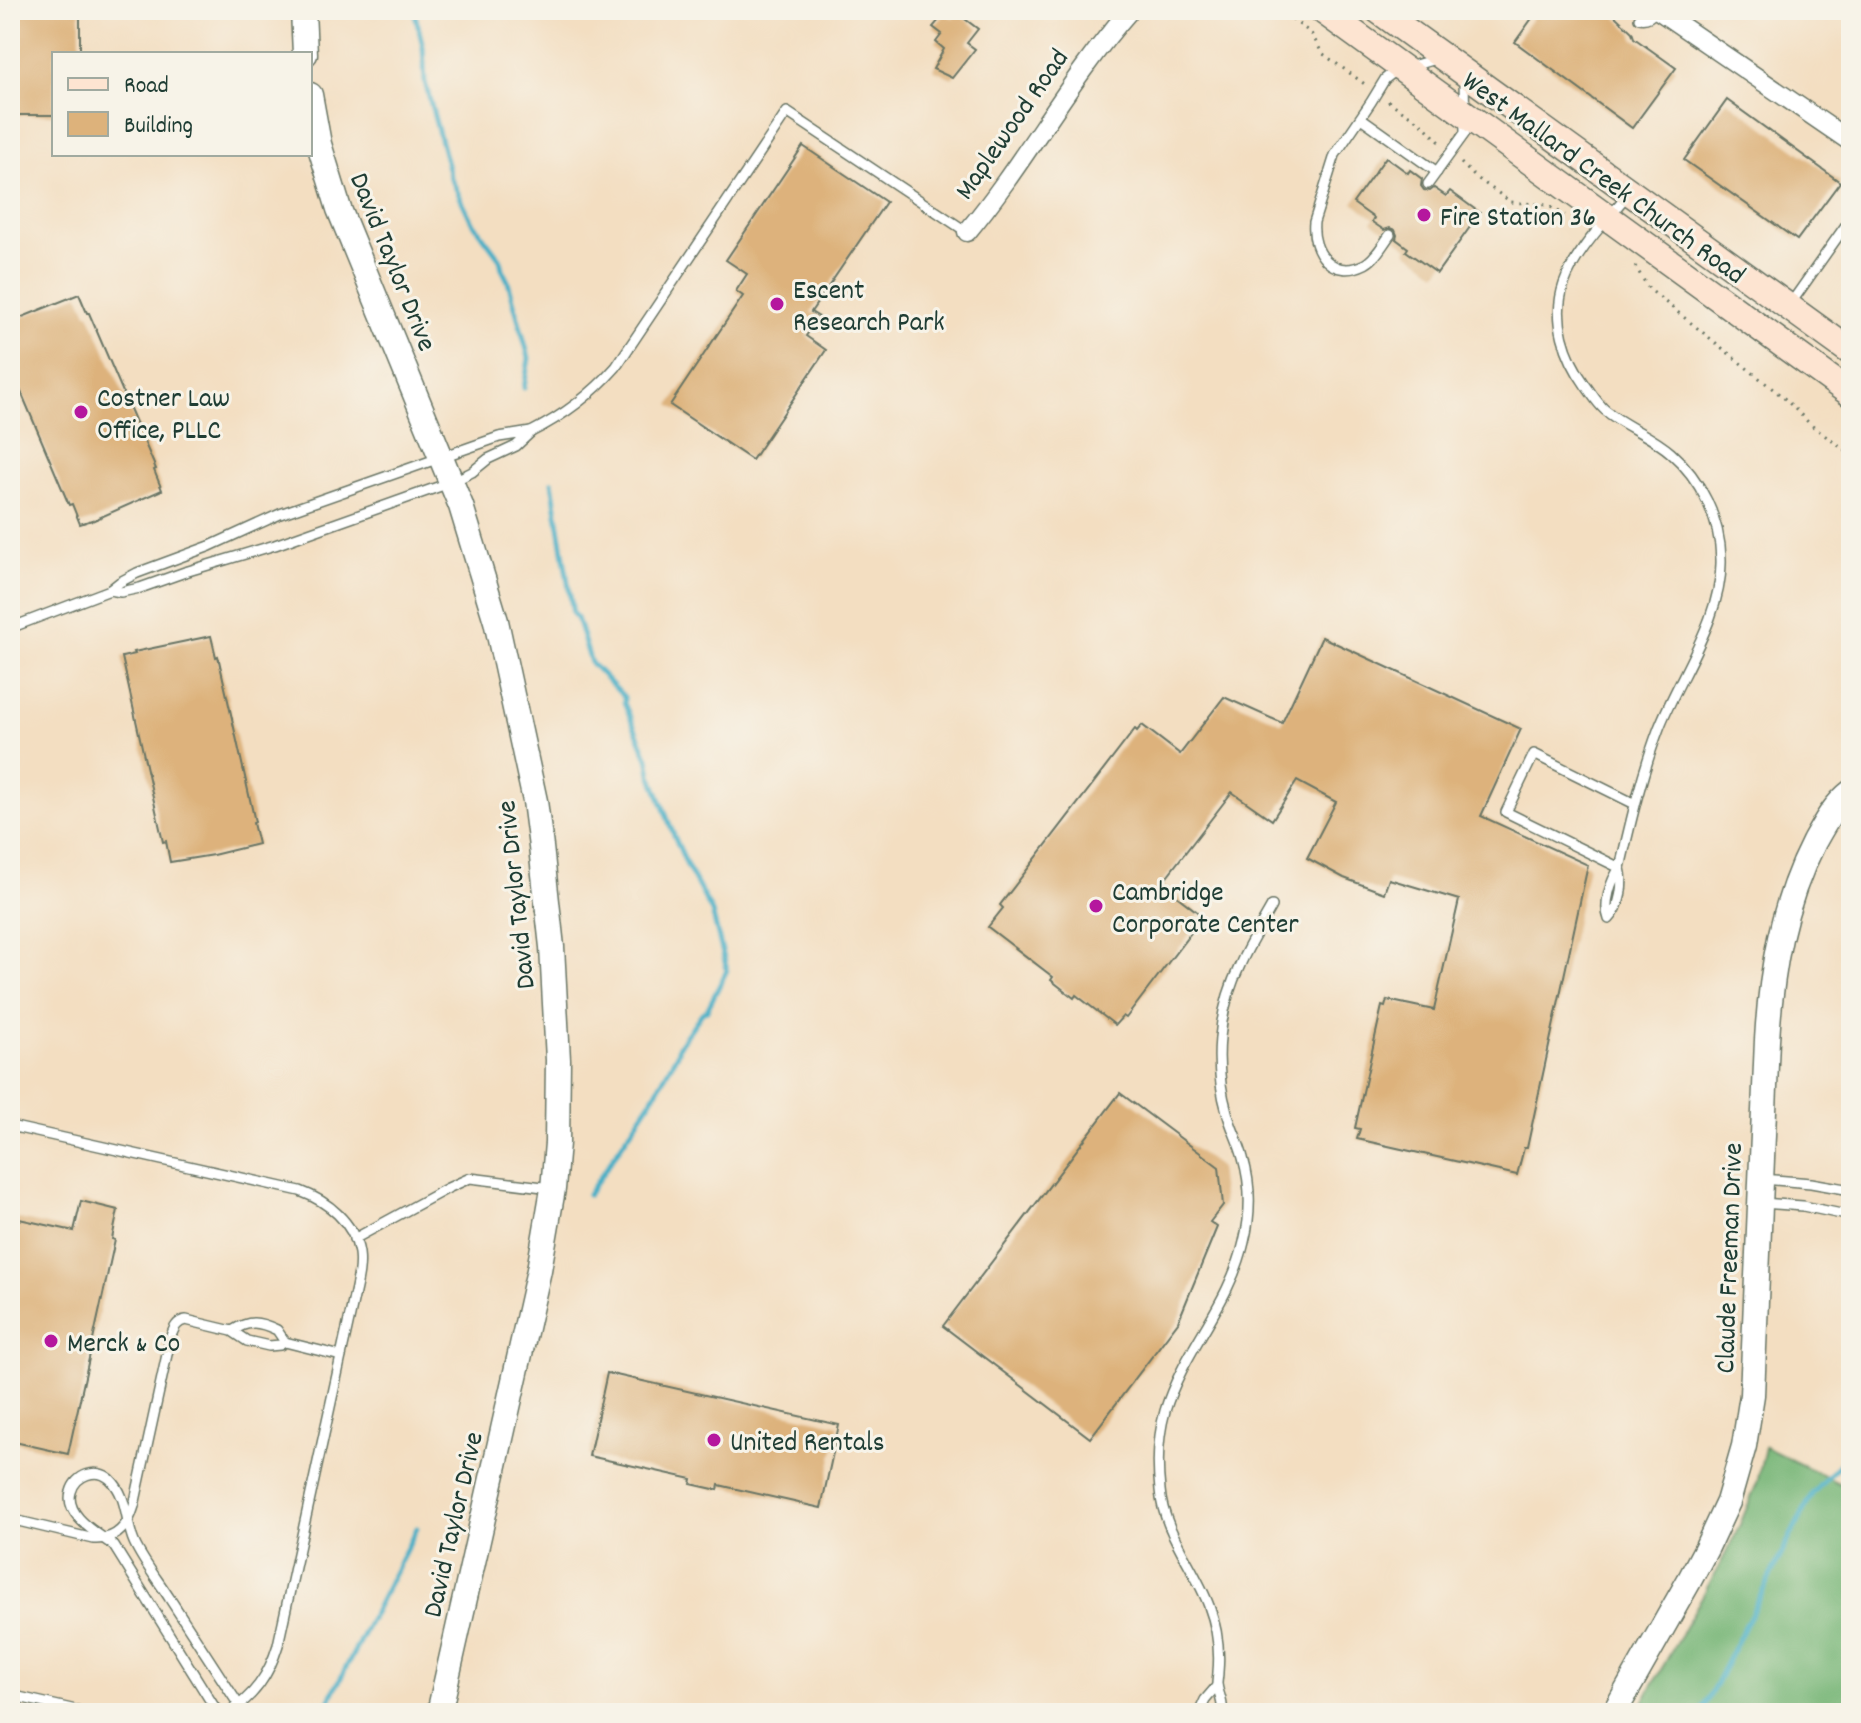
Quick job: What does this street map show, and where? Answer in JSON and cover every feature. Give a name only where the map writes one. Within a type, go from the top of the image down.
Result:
[{"type":"main road","name":"West Mallard Creek Church Road","points":[[1322,10],[1851,394]]},
{"type":"main road","name":"West Mallard Creek Church Road","points":[[1378,10],[1851,352]]},
{"type":"street","points":[[303,10],[305,52]]},
{"type":"street","name":"Maplewood Road","points":[[967,232],[989,205],[1083,67],[1130,10]]},
{"type":"street","points":[[1658,10],[1851,142]]},
{"type":"street","name":"David Taylor Drive","points":[[312,106],[319,144],[339,209],[452,482],[496,621],[527,761],[541,847],[552,947],[558,1060],[553,1189],[536,1284],[439,1713]]},
{"type":"street","name":"Claude Freeman Drive","points":[[1614,1713],[1707,1547],[1734,1485],[1744,1446],[1752,1395],[1769,1000],[1781,930],[1796,882],[1806,858],[1850,785]]},
{"type":"lane","points":[[1639,18],[1644,19],[1658,10]]},
{"type":"lane","points":[[1390,235],[1370,261],[1360,265],[1334,266],[1321,256],[1314,239],[1314,222],[1335,155],[1385,79],[1395,71],[1453,65],[1466,114],[1466,128],[1463,137],[1428,184]]},
{"type":"lane","points":[[110,590],[121,592],[140,588],[288,541],[452,482],[516,446],[531,432],[562,415],[592,392],[616,367],[787,112],[967,232]]},
{"type":"lane","points":[[1361,118],[1437,172]]},
{"type":"lane","points":[[1629,193],[1580,256],[1564,283],[1561,330],[1568,356],[1602,408],[1664,447],[1694,479],[1715,523],[1722,557],[1720,584],[1713,612],[1660,727],[1635,804],[1620,868],[1506,812],[1534,754],[1635,804]]},
{"type":"lane","points":[[1789,306],[1851,218]]},
{"type":"lane","points":[[10,628],[110,590],[128,577],[210,546],[280,514],[499,437],[531,432]]},
{"type":"lane","points":[[1222,1713],[1223,1703],[1217,1686],[1219,1656],[1213,1619],[1162,1503],[1159,1448],[1163,1419],[1172,1394],[1232,1279],[1245,1241],[1249,1191],[1243,1157],[1221,1090],[1221,1025],[1237,970],[1272,906]]},
{"type":"lane","points":[[10,1126],[300,1191],[331,1208],[348,1226],[354,1239],[359,1253],[359,1271],[275,1655],[266,1674],[241,1709],[227,1713]]},
{"type":"lane","points":[[354,1239],[470,1178],[553,1189]]},
{"type":"lane","points":[[1760,1178],[1851,1190]]},
{"type":"lane","points":[[1759,1203],[1803,1206],[1851,1216]]},
{"type":"lane","points":[[10,1519],[94,1539],[117,1534],[129,1522],[171,1336],[175,1326],[182,1321],[232,1331],[247,1341],[269,1346],[285,1342]]},
{"type":"lane","points":[[232,1331],[246,1323],[255,1323],[277,1330],[285,1342],[341,1356]]},
{"type":"lane","points":[[218,1713],[118,1552],[88,1528],[71,1505],[72,1488],[82,1476],[97,1474],[112,1481],[125,1505],[135,1544],[241,1709]]},
{"type":"lane","points":[[1199,1713],[1217,1686]]},
{"type":"lane","points":[[10,1695],[89,1713]]},
{"type":"path","points":[[1279,10],[1311,33],[1322,53],[1366,85]]},
{"type":"path","points":[[1385,99],[1421,123],[1437,139]]},
{"type":"path","points":[[1465,168],[1511,202],[1547,205],[1574,221]]},
{"type":"path","points":[[1634,264],[1649,289],[1851,455]]},
{"type":"green space","points":[[1765,1447],[1851,1489],[1851,1713],[1637,1713],[1739,1527],[1757,1483]]},
{"type":"building","points":[[10,10],[80,10],[80,52],[52,52],[52,115],[10,115]]},
{"type":"building","points":[[1538,10],[1601,10],[1614,15],[1632,32],[1634,38],[1676,68],[1632,128],[1515,42]]},
{"type":"building","points":[[945,13],[953,18],[957,13],[978,29],[967,43],[975,49],[952,78],[933,69],[944,49],[936,42],[942,34],[933,27]]},
{"type":"building","points":[[1727,100],[1840,182],[1797,240],[1684,160]]},
{"type":"building","name":"Escent Research Park","points":[[803,146],[886,202],[811,312],[819,317],[806,336],[826,350],[752,460],[670,405],[743,296],[736,291],[747,274],[726,260]]},
{"type":"building","name":"Fire Station 36","points":[[1386,157],[1422,179],[1424,190],[1434,188],[1446,196],[1450,191],[1480,213],[1437,273],[1406,251],[1408,248],[1396,239],[1395,230],[1384,230],[1372,222],[1374,218],[1353,203]]},
{"type":"building","name":"Costner Law Office, PLLC","points":[[79,294],[156,469],[162,490],[80,524],[10,366],[10,322]]},
{"type":"building","points":[[211,636],[218,656],[258,844],[170,862],[122,657]]},
{"type":"building","name":"Cambridge Corporate Center","points":[[1322,637],[1521,729],[1481,816],[1588,865],[1527,1148],[1524,1148],[1517,1175],[1357,1139],[1360,1129],[1355,1128],[1382,1006],[1385,1007],[1387,1000],[1434,1010],[1459,900],[1389,879],[1384,893],[1344,878],[1307,858],[1336,802],[1297,781],[1272,820],[1232,792],[1161,884],[1200,914],[1196,919],[1199,922],[1126,1018],[1123,1016],[1115,1025],[1076,995],[1074,998],[1051,980],[1053,977],[988,927],[1003,908],[1000,905],[1135,729],[1137,731],[1142,725],[1180,754],[1224,697],[1282,723]]},
{"type":"building","points":[[1120,1093],[1219,1167],[1223,1205],[1210,1222],[1217,1227],[1178,1322],[1090,1438],[943,1326]]},
{"type":"building","name":"Merck & Co","points":[[81,1201],[118,1210],[112,1239],[115,1240],[68,1454],[10,1441],[10,1217],[74,1231]]},
{"type":"building","name":"United Rentals","points":[[607,1373],[839,1425],[821,1508],[719,1485],[718,1490],[691,1484],[692,1479],[589,1456]]},
{"type":"waterway","points":[[414,10],[423,46],[425,82],[450,176],[471,220],[500,259],[508,281],[529,358],[524,388]]},
{"type":"waterway","points":[[552,482],[573,614],[591,663],[624,697],[673,833],[712,912],[727,970],[707,1010],[678,1047],[651,1101],[588,1195]]},
{"type":"waterway","points":[[1701,1713],[1812,1494],[1851,1452]]},
{"type":"waterway","points":[[323,1713],[417,1528]]},
{"type":"place","name":"Fire Station 36","points":[[1424,215]]},
{"type":"place","name":"Escent Research Park","points":[[777,304]]},
{"type":"place","name":"Costner Law Office, PLLC","points":[[81,412]]},
{"type":"place","name":"Cambridge Corporate Center","points":[[1096,906]]},
{"type":"place","name":"Merck & Co","points":[[51,1341]]},
{"type":"place","name":"United Rentals","points":[[714,1440]]}]
